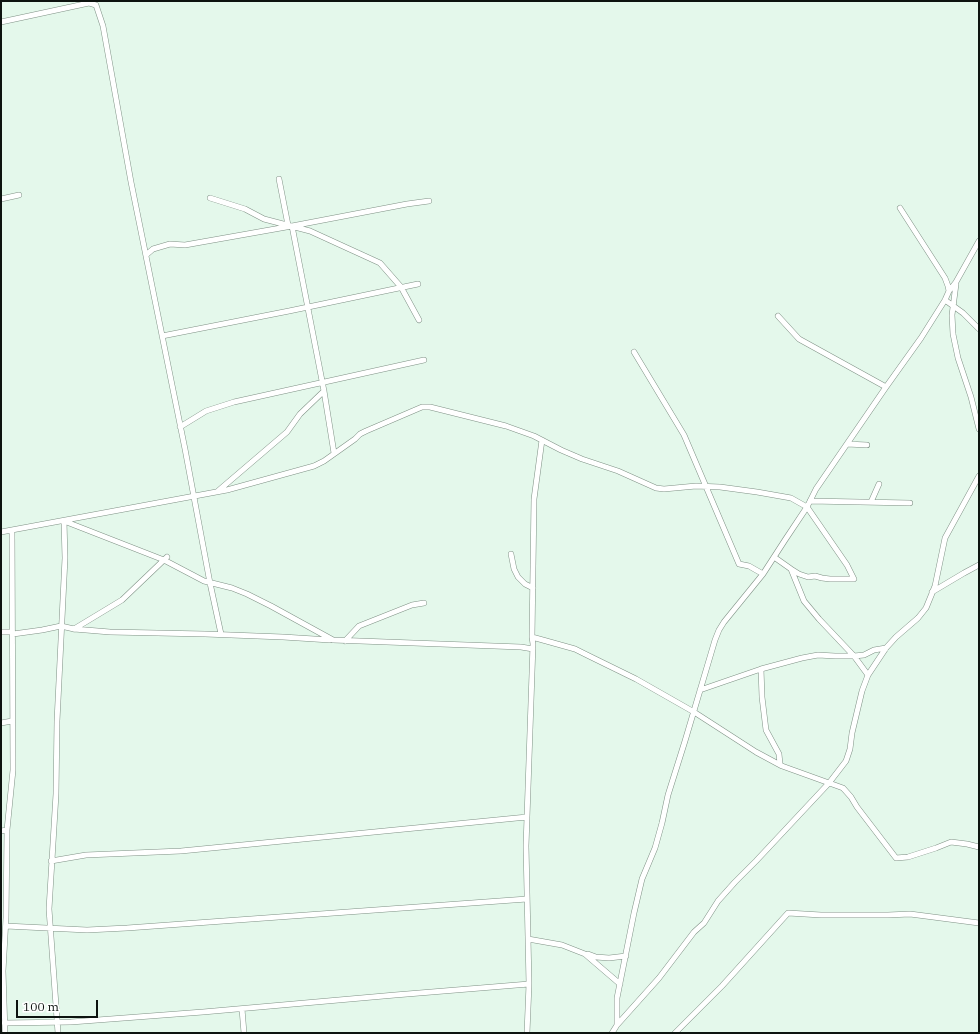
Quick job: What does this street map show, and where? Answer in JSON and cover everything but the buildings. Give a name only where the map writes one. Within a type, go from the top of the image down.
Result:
[{"type":"street","points":[[1,22],[89,3],[98,3],[131,182],[221,634]]},
{"type":"street","points":[[279,180],[324,390],[334,453]]},
{"type":"street","points":[[1,199],[19,195]]},
{"type":"street","points":[[210,198],[245,209],[264,219],[310,231],[380,263],[400,287],[419,320]]},
{"type":"street","points":[[146,254],[153,249],[170,244],[185,245],[429,201]]},
{"type":"street","points":[[900,208],[944,278],[949,291]]},
{"type":"street","points":[[617,1025],[617,998],[642,880],[662,823],[668,795],[719,630],[763,574],[807,508],[816,489],[921,338],[956,282],[979,241]]},
{"type":"street","points":[[956,282],[952,315],[953,334],[958,358],[971,397],[979,429]]},
{"type":"street","points":[[162,336],[418,284]]},
{"type":"street","points":[[945,300],[979,329]]},
{"type":"street","points":[[778,316],[799,339],[886,387]]},
{"type":"street","points":[[634,352],[684,435],[739,564],[749,566],[763,574]]},
{"type":"street","points":[[180,427],[206,412],[234,402],[424,360]]},
{"type":"street","points":[[216,492],[287,432],[300,414],[324,390]]},
{"type":"street","points":[[1,532],[226,490],[314,466],[324,461],[366,431],[414,410],[430,407],[506,426],[534,436],[582,459],[618,471],[656,488],[706,486],[751,491],[791,498],[807,508],[847,565],[854,579],[830,579],[815,576],[808,577],[799,574],[774,557]]},
{"type":"street","points":[[527,1033],[529,984],[526,846],[533,649],[534,499],[542,440]]},
{"type":"street","points":[[847,444],[867,445]]},
{"type":"street","points":[[612,1033],[617,1025],[659,978],[694,932],[704,923],[718,901],[829,783],[846,761],[862,692],[868,675],[886,648],[918,618],[926,608],[935,586],[945,538],[979,476]]},
{"type":"street","points":[[871,502],[879,484]]},
{"type":"street","points":[[810,501],[910,503]]},
{"type":"street","points":[[64,521],[166,559],[204,581],[232,588],[247,594],[334,640]]},
{"type":"street","points":[[58,1033],[49,908],[56,794],[57,721],[65,558],[64,521]]},
{"type":"street","points":[[5,1033],[3,971],[6,926],[7,830],[13,770],[12,530]]},
{"type":"street","points":[[511,554],[514,568],[518,577],[524,584],[533,588]]},
{"type":"street","points":[[74,629],[122,600],[166,559]]},
{"type":"street","points":[[932,592],[964,572],[979,565]]},
{"type":"street","points":[[791,569],[804,601],[854,656],[868,675]]},
{"type":"street","points":[[345,641],[359,626],[424,603]]},
{"type":"street","points":[[1,632],[12,633],[36,631],[61,626],[74,629],[110,632],[221,634],[345,641],[521,647],[533,649]]},
{"type":"street","points":[[532,637],[575,649],[587,654],[636,679],[694,712],[756,752],[780,764],[843,788],[852,797],[857,807],[896,858],[908,857],[951,842],[979,847]]},
{"type":"street","points":[[700,690],[760,669],[802,658],[818,655],[864,655],[874,650],[886,648]]},
{"type":"street","points":[[760,669],[766,730],[779,754],[780,764]]},
{"type":"street","points":[[1,723],[12,721]]},
{"type":"street","points":[[51,861],[86,855],[181,851],[527,818]]},
{"type":"street","points":[[1,831],[7,830]]},
{"type":"street","points":[[6,926],[87,930],[127,928],[527,898]]},
{"type":"street","points":[[675,1033],[722,986],[788,913],[888,916],[910,914],[979,923]]},
{"type":"street","points":[[528,939],[562,945],[596,957],[609,958],[626,956]]},
{"type":"street","points":[[585,954],[620,984]]},
{"type":"street","points":[[4,1023],[71,1022],[529,984]]},
{"type":"street","points":[[242,1009],[244,1033]]}]
